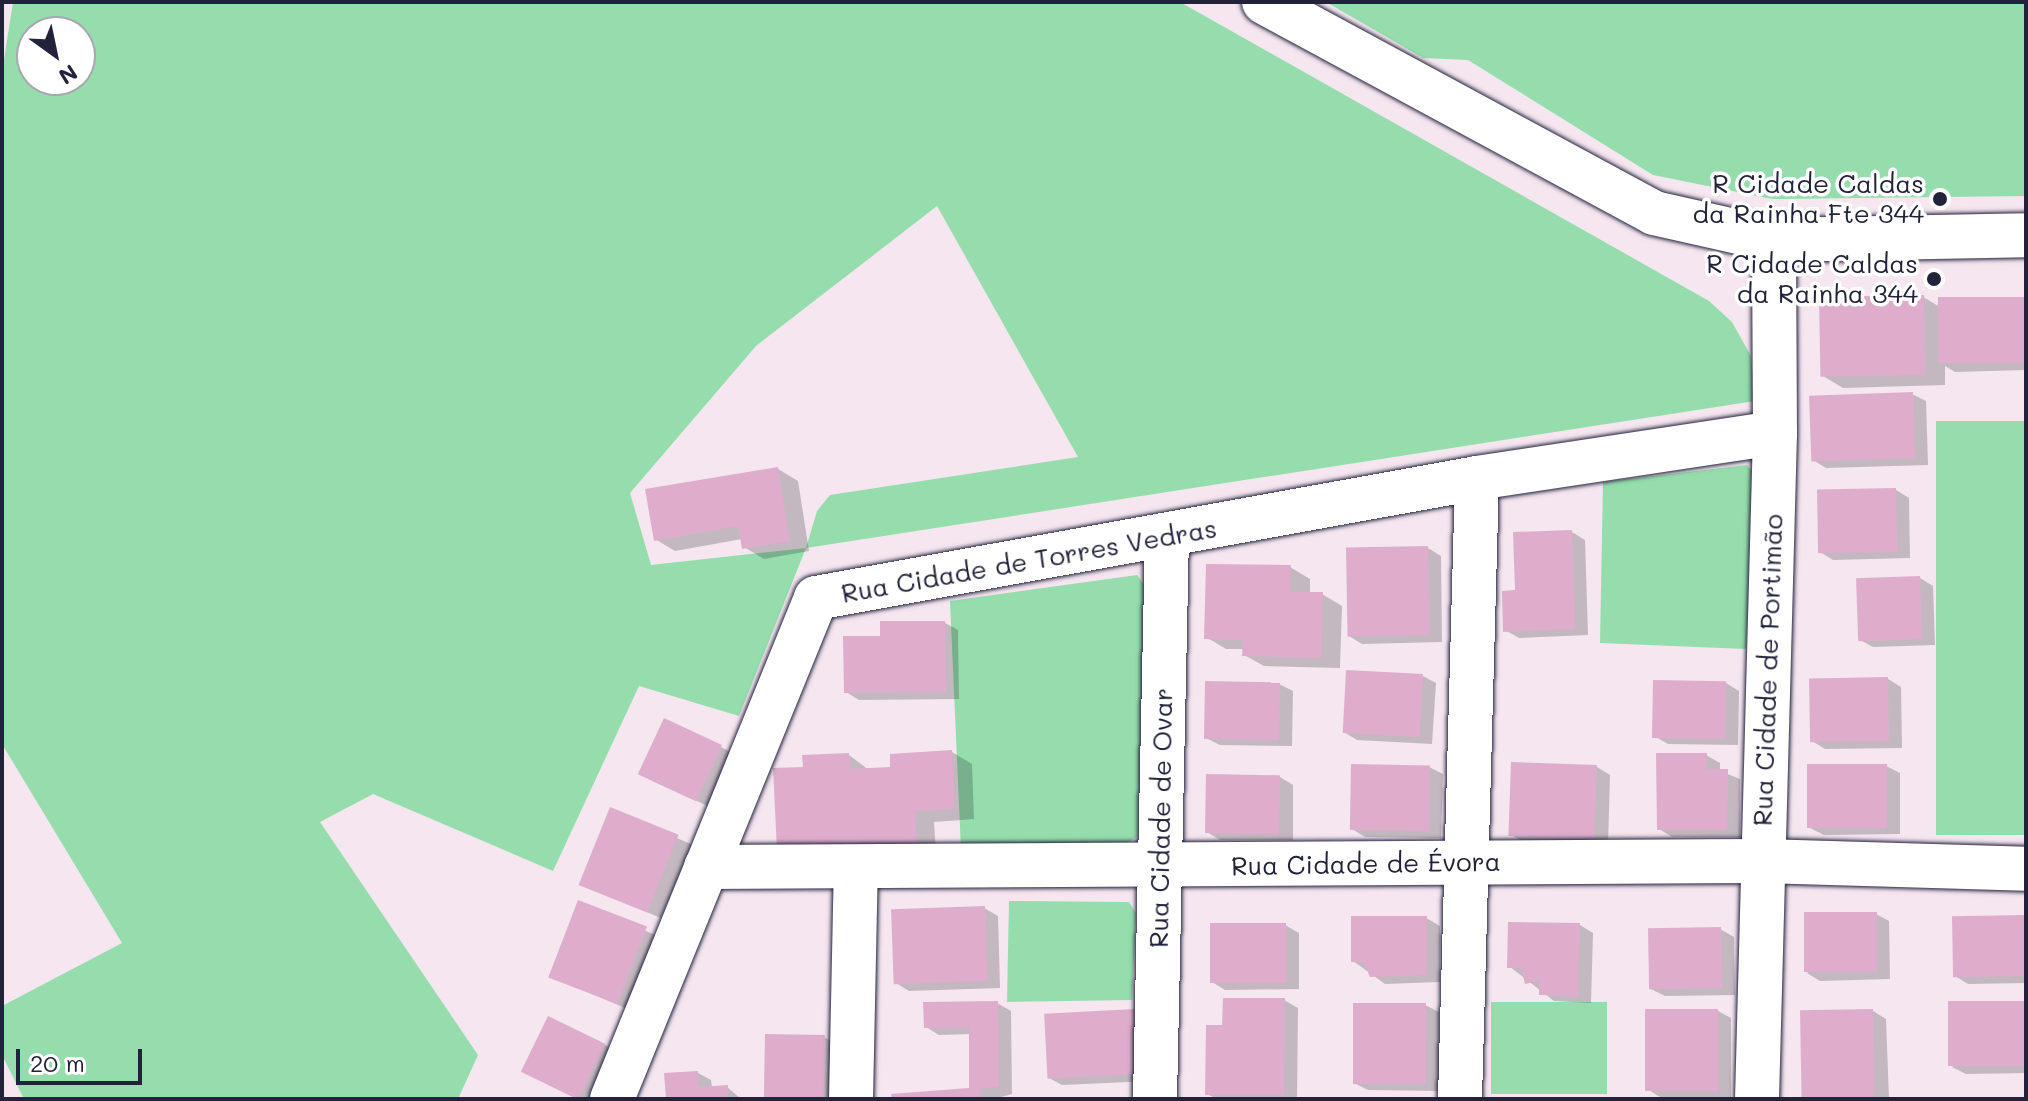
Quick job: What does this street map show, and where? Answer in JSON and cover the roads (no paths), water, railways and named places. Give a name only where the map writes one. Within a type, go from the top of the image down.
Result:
[{"type":"street","points":[[1264,2],[1654,213],[1774,240],[2026,235]]},
{"type":"street","name":"Rua Cidade de Portimão","points":[[1757,1099],[1775,433],[1774,240]]},
{"type":"street","name":"Rua Cidade de Torres Vedras","points":[[612,1099],[816,598],[1167,537],[1477,478],[1775,433]]},
{"type":"street","points":[[1460,1099],[1477,478]]},
{"type":"street","name":"Rua Cidade de Ovar","points":[[1155,1099],[1167,537]]},
{"type":"street","name":"Rua Cidade de Évora","points":[[706,867],[856,869],[1762,861],[2026,869]]},
{"type":"street","points":[[851,1099],[856,869]]},
{"type":"place","name":"R Cidade Caldas da Rainha Fte 344","points":[[1940,199]]},
{"type":"place","name":"R Cidade Caldas da Rainha 344","points":[[1934,279]]}]
